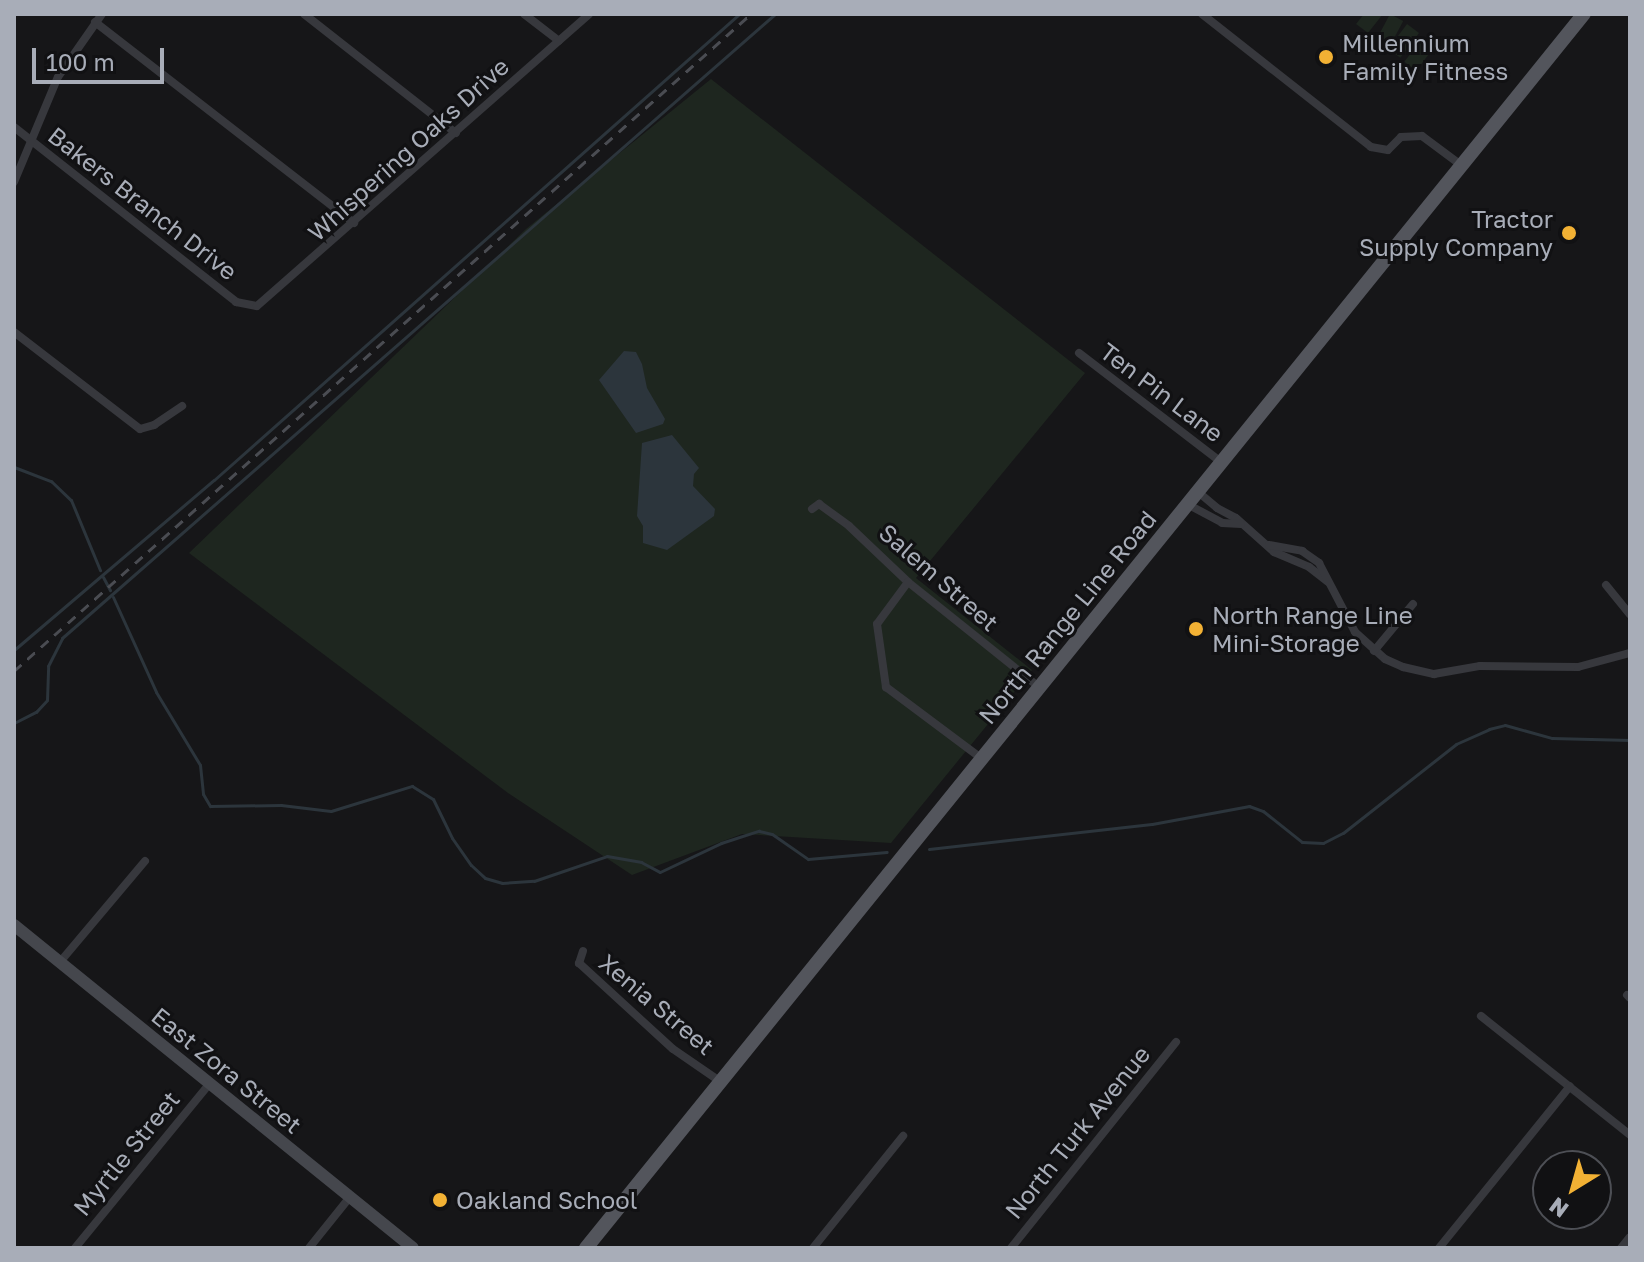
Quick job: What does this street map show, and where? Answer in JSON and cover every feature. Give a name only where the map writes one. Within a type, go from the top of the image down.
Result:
[{"type":"main road","name":"North Range Line Road","points":[[586,1248],[1584,14]]},
{"type":"main road","name":"East Zora Street","points":[[14,925],[413,1248]]},
{"type":"street","points":[[14,182],[58,77],[102,14]]},
{"type":"street","points":[[304,14],[456,133]]},
{"type":"street","points":[[524,14],[559,41]]},
{"type":"street","name":"Whispering Oaks Drive","points":[[249,306],[268,299],[589,14]]},
{"type":"street","points":[[1202,14],[1371,147],[1388,150],[1401,137],[1422,136],[1461,165]]},
{"type":"street","points":[[95,22],[354,223]]},
{"type":"street","name":"Bakers Branch Drive","points":[[14,127],[236,302],[249,306]]},
{"type":"street","points":[[14,332],[140,429],[154,425],[182,406]]},
{"type":"street","name":"Ten Pin Lane","points":[[1079,353],[1221,462]]},
{"type":"street","points":[[1196,491],[1269,545],[1293,548],[1319,563],[1355,632],[1374,651],[1403,667],[1434,674],[1480,666],[1578,667],[1630,653]]},
{"type":"street","points":[[1186,503],[1222,523],[1241,524]]},
{"type":"street","name":"Salem Street","points":[[812,509],[819,504],[849,526],[908,582],[1039,687]]},
{"type":"street","points":[[908,582],[877,624],[886,687],[981,758]]},
{"type":"street","points":[[1606,585],[1630,615]]},
{"type":"street","points":[[1374,651],[1413,604]]},
{"type":"street","points":[[60,962],[145,861]]},
{"type":"street","name":"Xenia Street","points":[[583,951],[579,963],[673,1049],[721,1082]]},
{"type":"street","points":[[1481,1016],[1630,1135]]},
{"type":"street","name":"North Turk Avenue","points":[[1011,1248],[1176,1042]]},
{"type":"street","name":"Myrtle Street","points":[[75,1248],[209,1084]]},
{"type":"street","points":[[1439,1248],[1570,1086]]},
{"type":"street","points":[[813,1248],[903,1136]]},
{"type":"street","points":[[309,1248],[350,1197]]},
{"type":"street","points":[[1621,1248],[1630,1237]]},
{"type":"shaded area","points":[[1364,14],[1383,14],[1368,33],[1356,24]]},
{"type":"shaded area","points":[[1390,14],[1403,21],[1390,47],[1376,40]]},
{"type":"shaded area","points":[[1407,24],[1419,33],[1400,58],[1388,49]]},
{"type":"shaded area","points":[[1423,37],[1435,46],[1416,71],[1404,62]]},
{"type":"shaded area","points":[[711,79],[1085,373],[916,578],[1032,670],[891,843],[742,834],[632,875],[508,793],[189,553],[526,229]]},
{"type":"shaded area","points":[[624,351],[636,352],[647,388],[665,419],[663,424],[636,433],[599,380]]},
{"type":"shaded area","points":[[672,435],[699,468],[694,474],[693,486],[715,509],[714,516],[667,550],[643,543],[643,526],[637,516],[642,443]]},
{"type":"waterway","points":[[14,650],[214,480],[739,14]]},
{"type":"waterway","points":[[14,723],[36,712],[47,700],[48,666],[62,638],[775,14]]},
{"type":"waterway","points":[[14,467],[51,481],[71,500],[100,570]]},
{"type":"waterway","points":[[103,577],[110,590]]},
{"type":"waterway","points":[[113,597],[156,692],[200,765],[203,794],[210,806],[281,805],[331,811],[412,786],[433,799],[452,838],[471,865],[485,878],[502,883],[534,881],[607,856],[641,862],[660,872],[721,843],[759,831],[772,834],[808,859],[887,852]]},
{"type":"waterway","points":[[929,849],[1152,824],[1249,806],[1263,811],[1302,842],[1323,843],[1343,833],[1456,744],[1489,729],[1505,725],[1552,738],[1630,740]]},
{"type":"railway","points":[[14,671],[751,14]]},
{"type":"place","name":"Millennium Family Fitness","points":[[1326,57]]},
{"type":"place","name":"Tractor Supply Company","points":[[1569,233]]},
{"type":"place","name":"North Range Line Mini-Storage","points":[[1196,629]]},
{"type":"place","name":"Oakland School","points":[[440,1200]]}]
